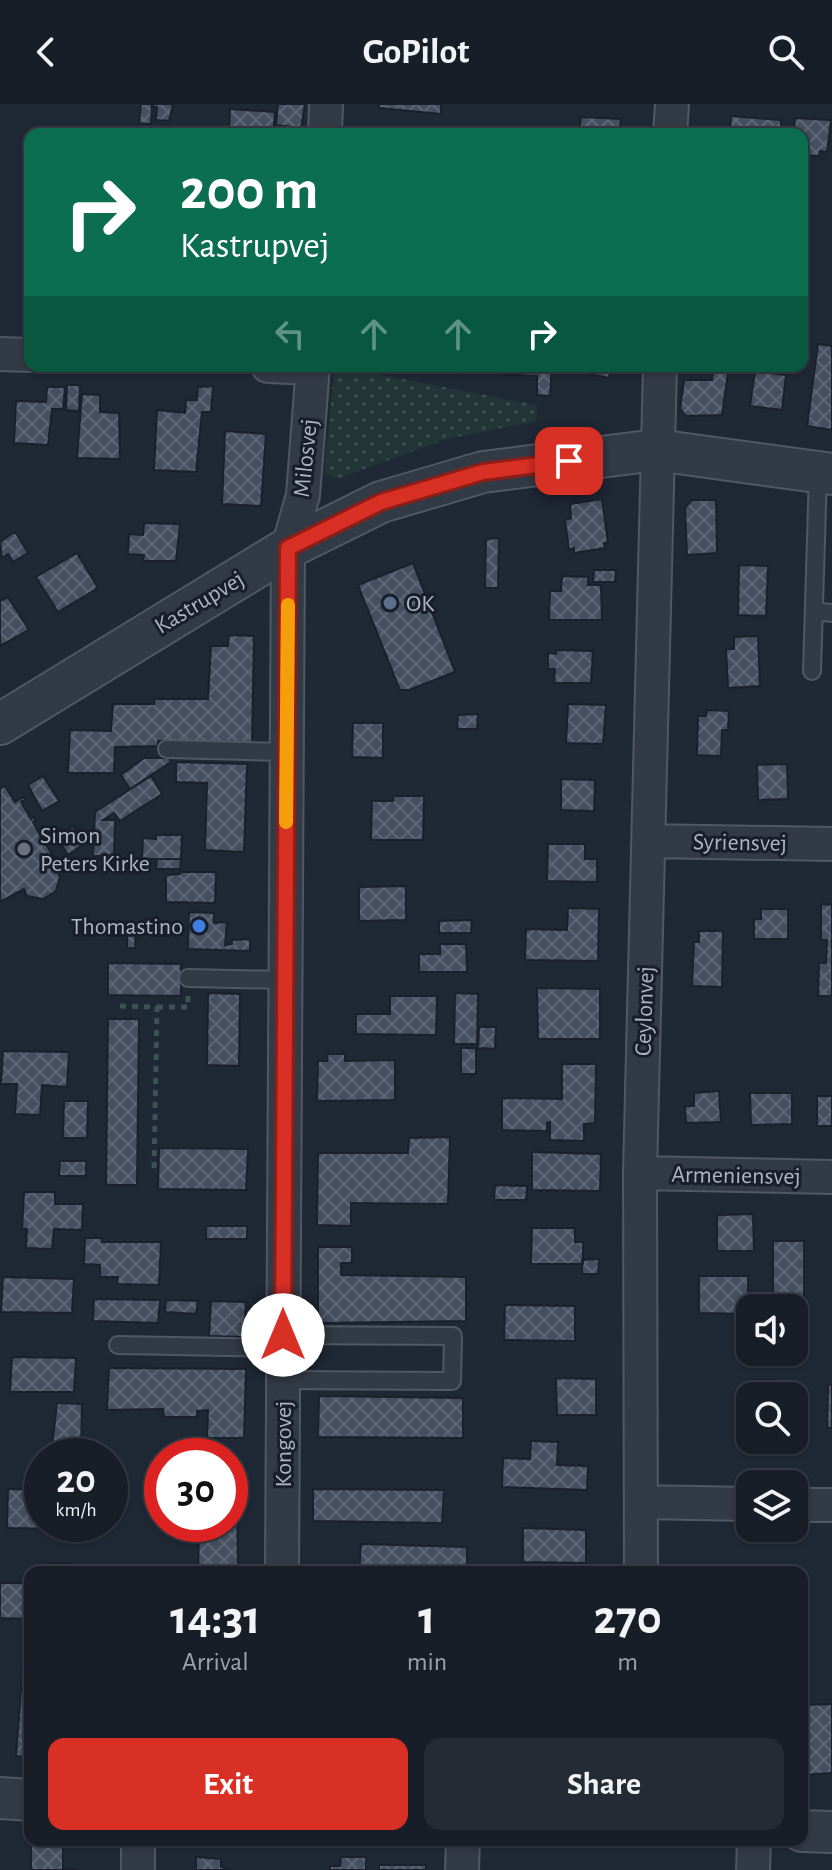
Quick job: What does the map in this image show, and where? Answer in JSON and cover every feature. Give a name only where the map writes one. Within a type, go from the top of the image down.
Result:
[{"type":"street","points":[[325,128],[326,104]]},
{"type":"street","points":[[670,128],[672,104]]},
{"type":"street","points":[[0,354],[24,355]]},
{"type":"street","name":"Milosvej","points":[[288,548],[303,495],[313,372]]},
{"type":"street","name":"Ceylonvej","points":[[641,1566],[640,1173],[660,372]]},
{"type":"street","name":"Kastrupvej","points":[[0,724],[288,548],[381,502],[483,472],[656,450],[825,473]]},
{"type":"street","name":"Kongovej","points":[[282,1566],[288,548]]},
{"type":"street","name":"Syriensvej","points":[[649,841],[832,844]]},
{"type":"street","name":"Armeniensvej","points":[[640,1173],[832,1177]]},
{"type":"street","points":[[641,1502],[736,1504]]},
{"type":"street","points":[[808,1505],[832,1505]]},
{"type":"street","points":[[0,1798],[24,1800]]},
{"type":"street","points":[[808,1831],[832,1832]]},
{"type":"street","points":[[138,1846],[138,1870]]},
{"type":"street","points":[[462,1870],[463,1846]]},
{"type":"street","points":[[753,1870],[754,1846]]},
{"type":"lane","points":[[812,671],[825,473]]},
{"type":"lane","points":[[814,611],[832,613]]},
{"type":"lane","points":[[167,749],[286,752]]},
{"type":"lane","points":[[188,978],[285,980]]},
{"type":"lane","points":[[118,1345],[283,1354],[452,1381],[453,1336],[283,1354]]},
{"type":"path","points":[[120,1006],[157,1007],[154,1172]]},
{"type":"shaded area","points":[[334,372],[366,372],[537,405],[536,421],[447,439],[336,479],[324,473]]},
{"type":"building","points":[[141,104],[152,104],[151,124],[139,123]]},
{"type":"building","points":[[153,104],[173,104],[169,121],[156,120],[157,107]]},
{"type":"building","points":[[278,104],[305,104],[301,128],[276,125]]},
{"type":"building","points":[[379,104],[441,104],[441,114],[379,108]]},
{"type":"building","points":[[230,109],[275,112],[274,128],[229,128]]},
{"type":"building","points":[[731,116],[781,120],[781,128],[730,128]]},
{"type":"building","points":[[581,117],[621,119],[620,128],[580,128]]},
{"type":"building","points":[[795,118],[831,120],[827,152],[820,151],[819,156],[808,155],[808,128],[794,128]]},
{"type":"building","points":[[818,344],[832,346],[832,430],[807,426]]},
{"type":"building","points":[[552,372],[550,396],[537,395],[537,376],[501,374]]},
{"type":"building","points":[[580,372],[610,372],[609,378]]},
{"type":"building","points":[[713,372],[728,372],[722,415],[686,416],[680,409],[684,380],[712,380]]},
{"type":"building","points":[[755,372],[786,375],[782,410],[750,406]]},
{"type":"building","points":[[67,385],[80,385],[79,411],[66,410]]},
{"type":"building","points":[[213,386],[211,412],[202,412],[196,472],[154,470],[157,410],[185,413],[186,400],[197,400],[198,387]]},
{"type":"building","points":[[47,387],[65,387],[63,409],[52,409],[48,445],[14,443],[16,401],[46,402]]},
{"type":"building","points":[[82,394],[100,395],[100,412],[119,413],[120,459],[77,458]]},
{"type":"building","points":[[225,431],[266,434],[261,506],[222,504]]},
{"type":"building","points":[[602,499],[608,543],[604,543],[605,548],[574,553],[574,548],[569,550],[565,520],[571,518],[570,504]]},
{"type":"building","points":[[692,500],[716,500],[717,553],[687,555],[685,508]]},
{"type":"building","points":[[144,523],[180,524],[176,561],[143,561],[144,555],[128,554],[129,534],[143,535]]},
{"type":"building","points":[[13,533],[28,553],[13,562],[8,554],[2,558],[0,542]]},
{"type":"building","points":[[499,538],[498,588],[485,588],[486,539]]},
{"type":"building","points":[[77,553],[98,588],[58,612],[36,577]]},
{"type":"building","points":[[413,563],[455,672],[409,690],[400,690],[358,585]]},
{"type":"building","points":[[739,565],[768,566],[766,616],[738,615]]},
{"type":"building","points":[[594,570],[616,570],[615,582],[593,582]]},
{"type":"building","points":[[562,576],[588,577],[588,585],[601,585],[602,620],[549,620],[550,591],[561,591]]},
{"type":"building","points":[[8,597],[29,630],[0,646],[0,601]]},
{"type":"building","points":[[229,635],[254,636],[252,742],[158,741],[158,746],[115,747],[114,773],[68,773],[70,730],[111,731],[113,704],[154,704],[155,699],[208,699],[211,646],[228,646]]},
{"type":"building","points":[[758,636],[760,686],[728,688],[726,649],[734,649],[734,637]]},
{"type":"building","points":[[557,650],[593,651],[591,683],[554,683],[555,669],[548,669],[548,653],[556,654]]},
{"type":"building","points":[[568,704],[606,705],[603,744],[566,743]]},
{"type":"building","points":[[707,710],[729,711],[728,730],[722,730],[721,756],[697,755],[698,716],[706,716]]},
{"type":"building","points":[[478,714],[477,729],[457,729],[458,715]]},
{"type":"building","points":[[353,723],[383,723],[383,758],[352,757]]},
{"type":"building","points":[[144,758],[169,758],[171,762],[130,789],[121,775]]},
{"type":"building","points":[[176,762],[247,764],[244,852],[205,850],[207,783],[176,782]]},
{"type":"building","points":[[787,764],[788,799],[758,800],[757,765]]},
{"type":"building","points":[[43,776],[59,801],[42,811],[28,785]]},
{"type":"building","points":[[151,776],[162,794],[120,821],[114,813],[103,820],[115,820],[114,856],[93,856],[95,812]]},
{"type":"building","points":[[561,779],[595,780],[594,811],[561,810]]},
{"type":"building","name":"Simon Peters Kirke","points":[[5,786],[15,802],[23,797],[25,800],[21,802],[31,819],[34,817],[36,820],[33,822],[42,839],[46,837],[44,841],[54,858],[59,860],[52,863],[60,876],[56,891],[43,899],[27,896],[24,889],[0,902],[0,789]]},
{"type":"building","points":[[394,796],[424,796],[423,840],[371,840],[372,801],[393,801]]},
{"type":"building","points":[[73,826],[84,844],[68,855],[57,837]]},
{"type":"building","points":[[156,835],[182,835],[181,859],[142,859],[143,838],[156,839]]},
{"type":"building","points":[[548,844],[585,844],[585,859],[597,859],[597,882],[547,881]]},
{"type":"building","points":[[157,859],[181,859],[180,869],[156,869]]},
{"type":"building","points":[[216,872],[215,903],[166,902],[166,875]]},
{"type":"building","points":[[406,886],[406,920],[359,921],[359,887]]},
{"type":"building","points":[[821,904],[832,905],[832,996],[818,996],[819,963],[826,963],[827,940],[821,940]]},
{"type":"building","points":[[568,908],[599,909],[598,961],[525,960],[526,929],[567,930]]},
{"type":"building","points":[[761,909],[788,909],[788,939],[754,939],[754,919],[761,919]]},
{"type":"building","points":[[189,912],[214,913],[214,923],[227,922],[225,945],[232,944],[232,940],[250,939],[250,951],[188,949]]},
{"type":"building","points":[[472,920],[471,933],[439,933],[439,921]]},
{"type":"building","points":[[127,929],[136,929],[135,948],[127,948]]},
{"type":"building","points":[[699,931],[723,931],[722,987],[692,986],[694,942],[699,942]]},
{"type":"building","points":[[440,944],[466,944],[467,972],[419,972],[419,954],[440,954]]},
{"type":"building","points":[[108,963],[181,964],[181,996],[108,995]]},
{"type":"building","points":[[537,988],[600,989],[600,1039],[538,1039]]},
{"type":"building","points":[[208,993],[240,994],[239,1066],[207,1065]]},
{"type":"building","points":[[455,993],[478,994],[477,1044],[454,1044]]},
{"type":"building","points":[[390,996],[437,996],[436,1035],[356,1034],[356,1014],[390,1014]]},
{"type":"building","points":[[108,1019],[139,1019],[137,1185],[106,1185]]},
{"type":"building","points":[[479,1027],[496,1027],[495,1049],[478,1048]]},
{"type":"building","points":[[461,1048],[476,1048],[476,1074],[461,1074]]},
{"type":"building","points":[[3,1051],[69,1052],[67,1087],[42,1085],[40,1115],[15,1114],[17,1084],[1,1084]]},
{"type":"building","points":[[328,1054],[345,1054],[345,1061],[395,1060],[395,1100],[317,1101],[318,1061],[327,1061]]},
{"type":"building","points":[[562,1064],[596,1064],[595,1123],[584,1124],[584,1141],[550,1140],[550,1122],[547,1123],[547,1131],[502,1130],[502,1098],[562,1099]]},
{"type":"building","points":[[719,1091],[721,1122],[686,1123],[685,1106],[694,1106],[694,1093]]},
{"type":"building","points":[[750,1093],[792,1093],[792,1124],[751,1125]]},
{"type":"building","points":[[817,1096],[832,1096],[832,1126],[817,1126]]},
{"type":"building","points":[[64,1101],[88,1101],[87,1138],[63,1138]]},
{"type":"building","points":[[450,1137],[448,1204],[351,1203],[351,1226],[317,1225],[318,1153],[408,1153],[409,1138]]},
{"type":"building","points":[[159,1148],[248,1149],[246,1190],[158,1189]]},
{"type":"building","points":[[532,1152],[601,1154],[600,1191],[532,1190]]},
{"type":"building","points":[[60,1161],[86,1161],[86,1176],[59,1176]]},
{"type":"building","points":[[495,1185],[527,1186],[526,1200],[494,1200]]},
{"type":"building","points":[[24,1192],[55,1192],[55,1204],[83,1204],[82,1230],[54,1229],[52,1249],[26,1248],[27,1229],[22,1229]]},
{"type":"building","points":[[753,1214],[754,1251],[717,1251],[717,1215]]},
{"type":"building","points":[[206,1226],[247,1226],[247,1239],[206,1239]]},
{"type":"building","points":[[532,1228],[575,1228],[575,1242],[583,1242],[583,1264],[531,1264]]},
{"type":"building","points":[[85,1238],[102,1238],[102,1242],[161,1242],[159,1285],[117,1284],[118,1277],[100,1277],[100,1265],[84,1264]]},
{"type":"building","points":[[773,1241],[804,1241],[804,1294],[773,1294]]},
{"type":"building","points":[[318,1247],[352,1247],[352,1263],[341,1263],[341,1275],[466,1277],[466,1321],[318,1323]]},
{"type":"building","points":[[599,1259],[598,1274],[582,1274],[582,1260]]},
{"type":"building","points":[[699,1276],[748,1276],[748,1294],[736,1294],[736,1314],[699,1313]]},
{"type":"building","points":[[3,1277],[74,1279],[72,1313],[1,1312]]},
{"type":"building","points":[[94,1299],[160,1300],[158,1323],[93,1321]]},
{"type":"building","points":[[166,1300],[198,1301],[196,1314],[165,1312]]},
{"type":"building","points":[[211,1301],[246,1302],[244,1337],[209,1336]]},
{"type":"building","points":[[505,1305],[575,1306],[575,1341],[504,1340]]},
{"type":"building","points":[[12,1357],[76,1358],[74,1392],[10,1392]]},
{"type":"building","points":[[109,1368],[246,1369],[244,1438],[207,1438],[208,1410],[197,1411],[197,1417],[164,1417],[163,1409],[107,1410]]},
{"type":"building","points":[[556,1378],[596,1379],[596,1415],[557,1415]]},
{"type":"building","points":[[751,1380],[777,1380],[777,1382]]},
{"type":"building","points":[[828,1385],[832,1385],[832,1428],[827,1428]]},
{"type":"building","points":[[319,1396],[463,1398],[463,1438],[318,1437]]},
{"type":"building","points":[[57,1403],[82,1404],[81,1438],[53,1438]]},
{"type":"building","points":[[531,1441],[558,1442],[557,1465],[588,1466],[587,1490],[502,1487],[503,1458],[530,1459]]},
{"type":"building","points":[[8,1489],[24,1489],[24,1528],[7,1528]]},
{"type":"building","points":[[313,1489],[444,1490],[442,1523],[313,1521]]},
{"type":"building","points":[[523,1528],[586,1530],[586,1563],[523,1562]]},
{"type":"building","points":[[199,1542],[238,1542],[238,1566],[198,1566]]},
{"type":"building","points":[[361,1544],[467,1547],[467,1566],[359,1566]]},
{"type":"building","points":[[47,1563],[70,1563],[70,1566],[47,1566]]},
{"type":"building","points":[[0,1583],[24,1583],[24,1619],[0,1618]]},
{"type":"building","points":[[24,1650],[24,1757],[16,1756]]},
{"type":"building","points":[[832,1704],[832,1773],[808,1775],[808,1705]]},
{"type":"building","points":[[31,1846],[63,1846],[63,1868],[77,1870],[31,1870]]},
{"type":"building","points":[[196,1857],[221,1859],[221,1867],[233,1870],[196,1870]]},
{"type":"building","points":[[341,1857],[366,1857],[366,1870],[330,1870],[330,1866],[340,1866]]},
{"type":"building","points":[[379,1865],[426,1865],[426,1870],[379,1870]]},
{"type":"slow traffic","points":[[286,822],[288,605]]},
{"type":"place","name":"OK","points":[[390,603]]},
{"type":"place","name":"Simon Peters Kirke","points":[[24,849]]},
{"type":"place","name":"Thomastino","points":[[199,926]]},
{"type":"route","points":[[283,1335],[288,548],[381,502],[483,472],[569,461]]}]
